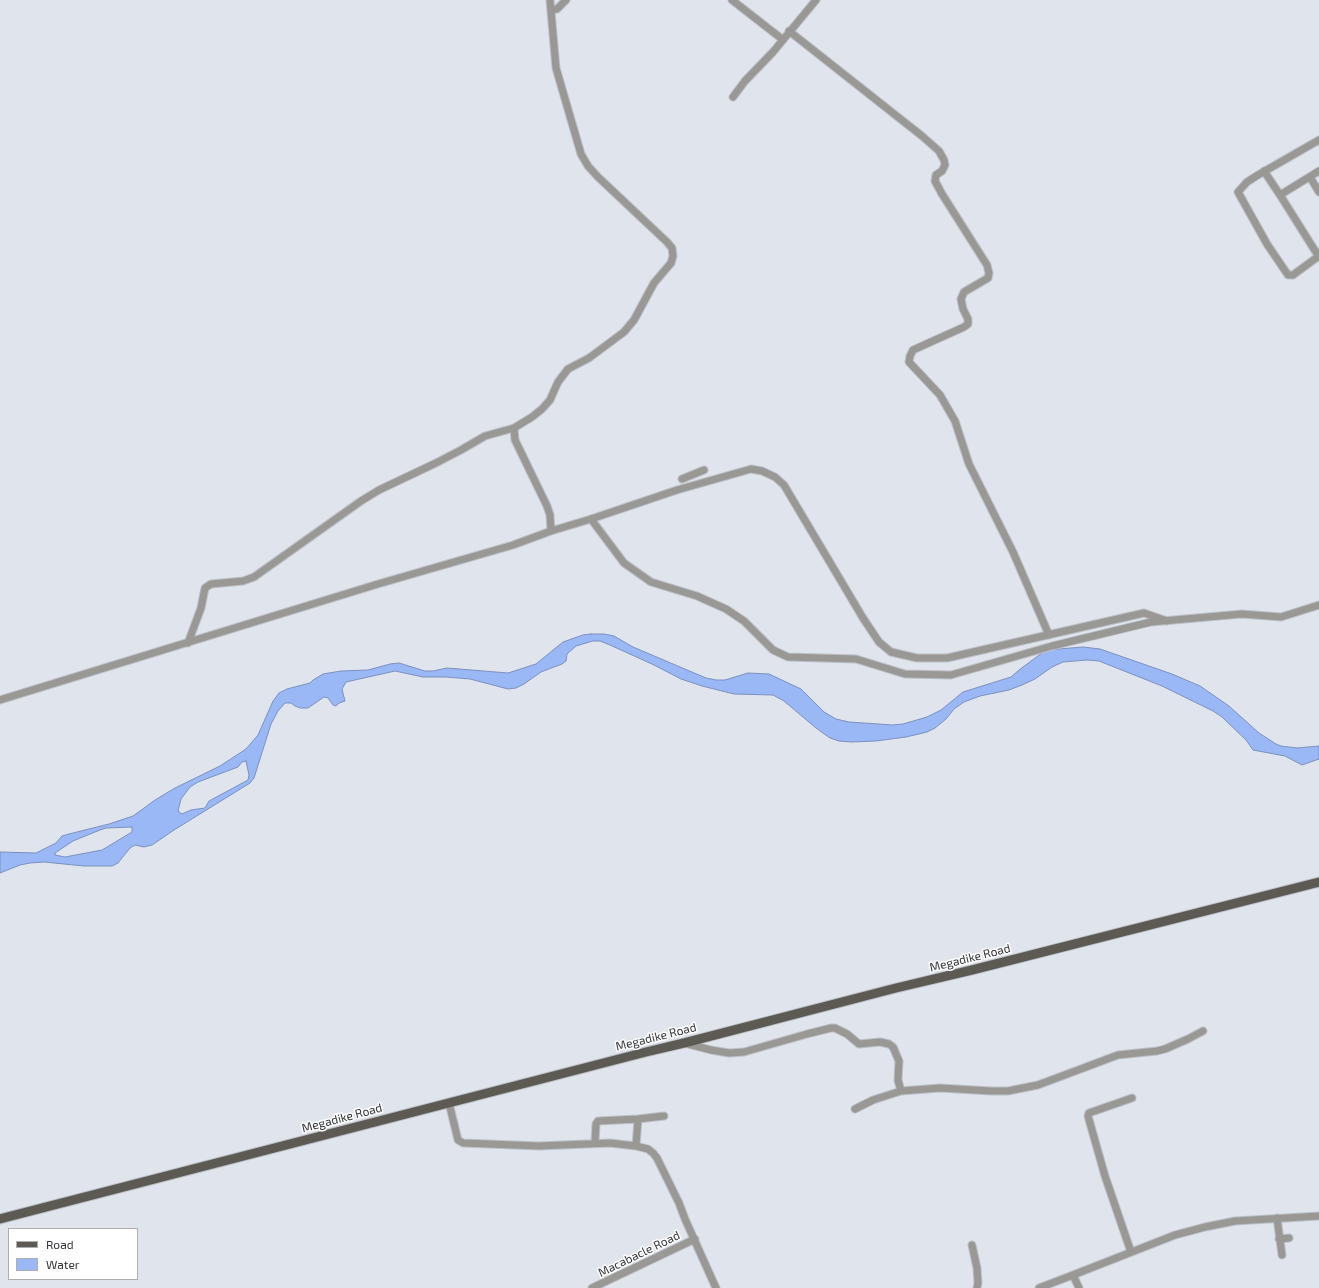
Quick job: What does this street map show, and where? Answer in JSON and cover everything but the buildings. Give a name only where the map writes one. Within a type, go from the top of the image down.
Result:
[{"type":"main road","name":"Megadike Road","points":[[0,1219],[646,1052],[1319,882]]},
{"type":"street","points":[[188,643],[201,608],[205,588],[211,584],[243,581],[254,577],[361,501],[379,490],[442,460],[485,436],[514,428],[532,417],[550,400],[562,376],[568,369],[600,350],[624,332],[634,320],[658,278],[671,263],[673,256],[672,248],[598,177],[588,166],[581,154],[556,68],[556,52],[550,0]]},
{"type":"street","points":[[551,10],[557,9],[566,0]]},
{"type":"street","points":[[732,0],[782,39]]},
{"type":"street","points":[[733,97],[745,80],[765,60],[816,0]]},
{"type":"street","points":[[789,31],[922,136],[939,151],[944,160],[945,165],[942,171],[936,175],[935,181],[987,265],[989,273],[988,278],[964,292],[961,299],[963,309],[968,319],[968,324],[913,350],[909,362],[940,395],[955,421],[969,464],[1013,552],[1049,635]]},
{"type":"street","points":[[1264,171],[1319,257],[1293,275],[1288,275],[1283,270],[1238,192],[1247,182],[1264,171],[1319,140]]},
{"type":"street","points":[[1280,195],[1319,171]]},
{"type":"street","points":[[1310,177],[1319,192]]},
{"type":"street","points":[[514,428],[515,440],[547,506],[550,515],[551,531]]},
{"type":"street","points":[[0,700],[385,582],[513,545],[677,490],[751,469],[762,471],[775,477],[784,485],[863,618],[879,642],[891,652],[916,658],[947,658],[1144,613],[1167,621]]},
{"type":"street","points":[[682,479],[704,470]]},
{"type":"street","points":[[591,519],[624,563],[651,582],[697,596],[726,609],[744,621],[773,650],[788,657],[856,659],[905,674],[951,675],[1052,646],[1151,622],[1242,614],[1281,617],[1319,605]]},
{"type":"street","points":[[684,1043],[729,1053],[744,1052],[807,1034],[835,1028],[847,1034],[859,1044],[880,1042],[888,1044],[892,1047],[899,1061],[898,1080],[901,1091]]},
{"type":"street","points":[[855,1109],[873,1100],[901,1091],[940,1088],[990,1092],[1008,1091],[1038,1085],[1118,1055],[1165,1049],[1203,1031]]},
{"type":"street","points":[[1131,1252],[1105,1176],[1088,1116],[1089,1113],[1132,1098]]},
{"type":"street","points":[[449,1103],[458,1140],[463,1143],[538,1146],[595,1142],[636,1146],[648,1149],[657,1158],[716,1288]]},
{"type":"street","points":[[595,1142],[596,1124],[598,1121],[664,1116]]},
{"type":"street","points":[[636,1146],[638,1119]]},
{"type":"street","points":[[1039,1288],[1175,1235],[1205,1226],[1235,1221],[1319,1216]]},
{"type":"street","points":[[1277,1218],[1282,1255]]},
{"type":"street","points":[[1279,1239],[1289,1238]]},
{"type":"street","name":"Macabacle Road","points":[[592,1288],[695,1239]]},
{"type":"street","points":[[972,1245],[977,1268],[978,1288]]},
{"type":"street","points":[[1073,1275],[1079,1288]]},
{"type":"water","points":[[604,634],[614,636],[633,647],[706,678],[725,680],[748,673],[769,674],[801,689],[824,712],[836,719],[849,722],[893,725],[903,724],[927,717],[941,710],[963,692],[1011,677],[1046,650],[1083,647],[1100,649],[1172,674],[1200,686],[1229,706],[1259,733],[1276,744],[1297,748],[1319,746],[1319,759],[1302,765],[1285,756],[1253,750],[1246,740],[1222,717],[1213,711],[1162,686],[1099,661],[1087,660],[1063,662],[1022,685],[1009,690],[980,696],[964,702],[954,709],[946,719],[935,728],[927,732],[906,737],[876,741],[852,742],[839,741],[830,738],[784,701],[773,695],[734,694],[702,686],[681,679],[610,645],[600,641],[593,641],[576,646],[567,654],[566,661],[562,664],[541,672],[516,688],[508,689],[470,679],[423,677],[395,671],[346,682],[342,689],[345,701],[336,706],[333,705],[328,698],[324,697],[308,708],[300,708],[291,703],[285,703],[278,711],[271,724],[254,778],[250,783],[152,845],[144,847],[135,845],[130,848],[118,863],[112,866],[84,866],[44,862],[20,865],[0,873],[0,852],[36,853],[56,843],[62,836],[133,816],[175,788],[220,766],[246,749],[258,735],[273,701],[279,693],[287,689],[310,683],[323,674],[341,671],[368,670],[399,663],[425,671],[447,668],[508,673],[536,664],[563,642],[583,635]],"holes":[[[246,761],[249,775],[248,780],[209,801],[205,808],[191,810],[182,814],[178,811],[181,799],[190,787],[198,782],[238,767],[242,762]],[[132,827],[132,832],[102,850],[65,857],[55,855],[55,853],[73,841],[100,830],[106,828]]]}]
